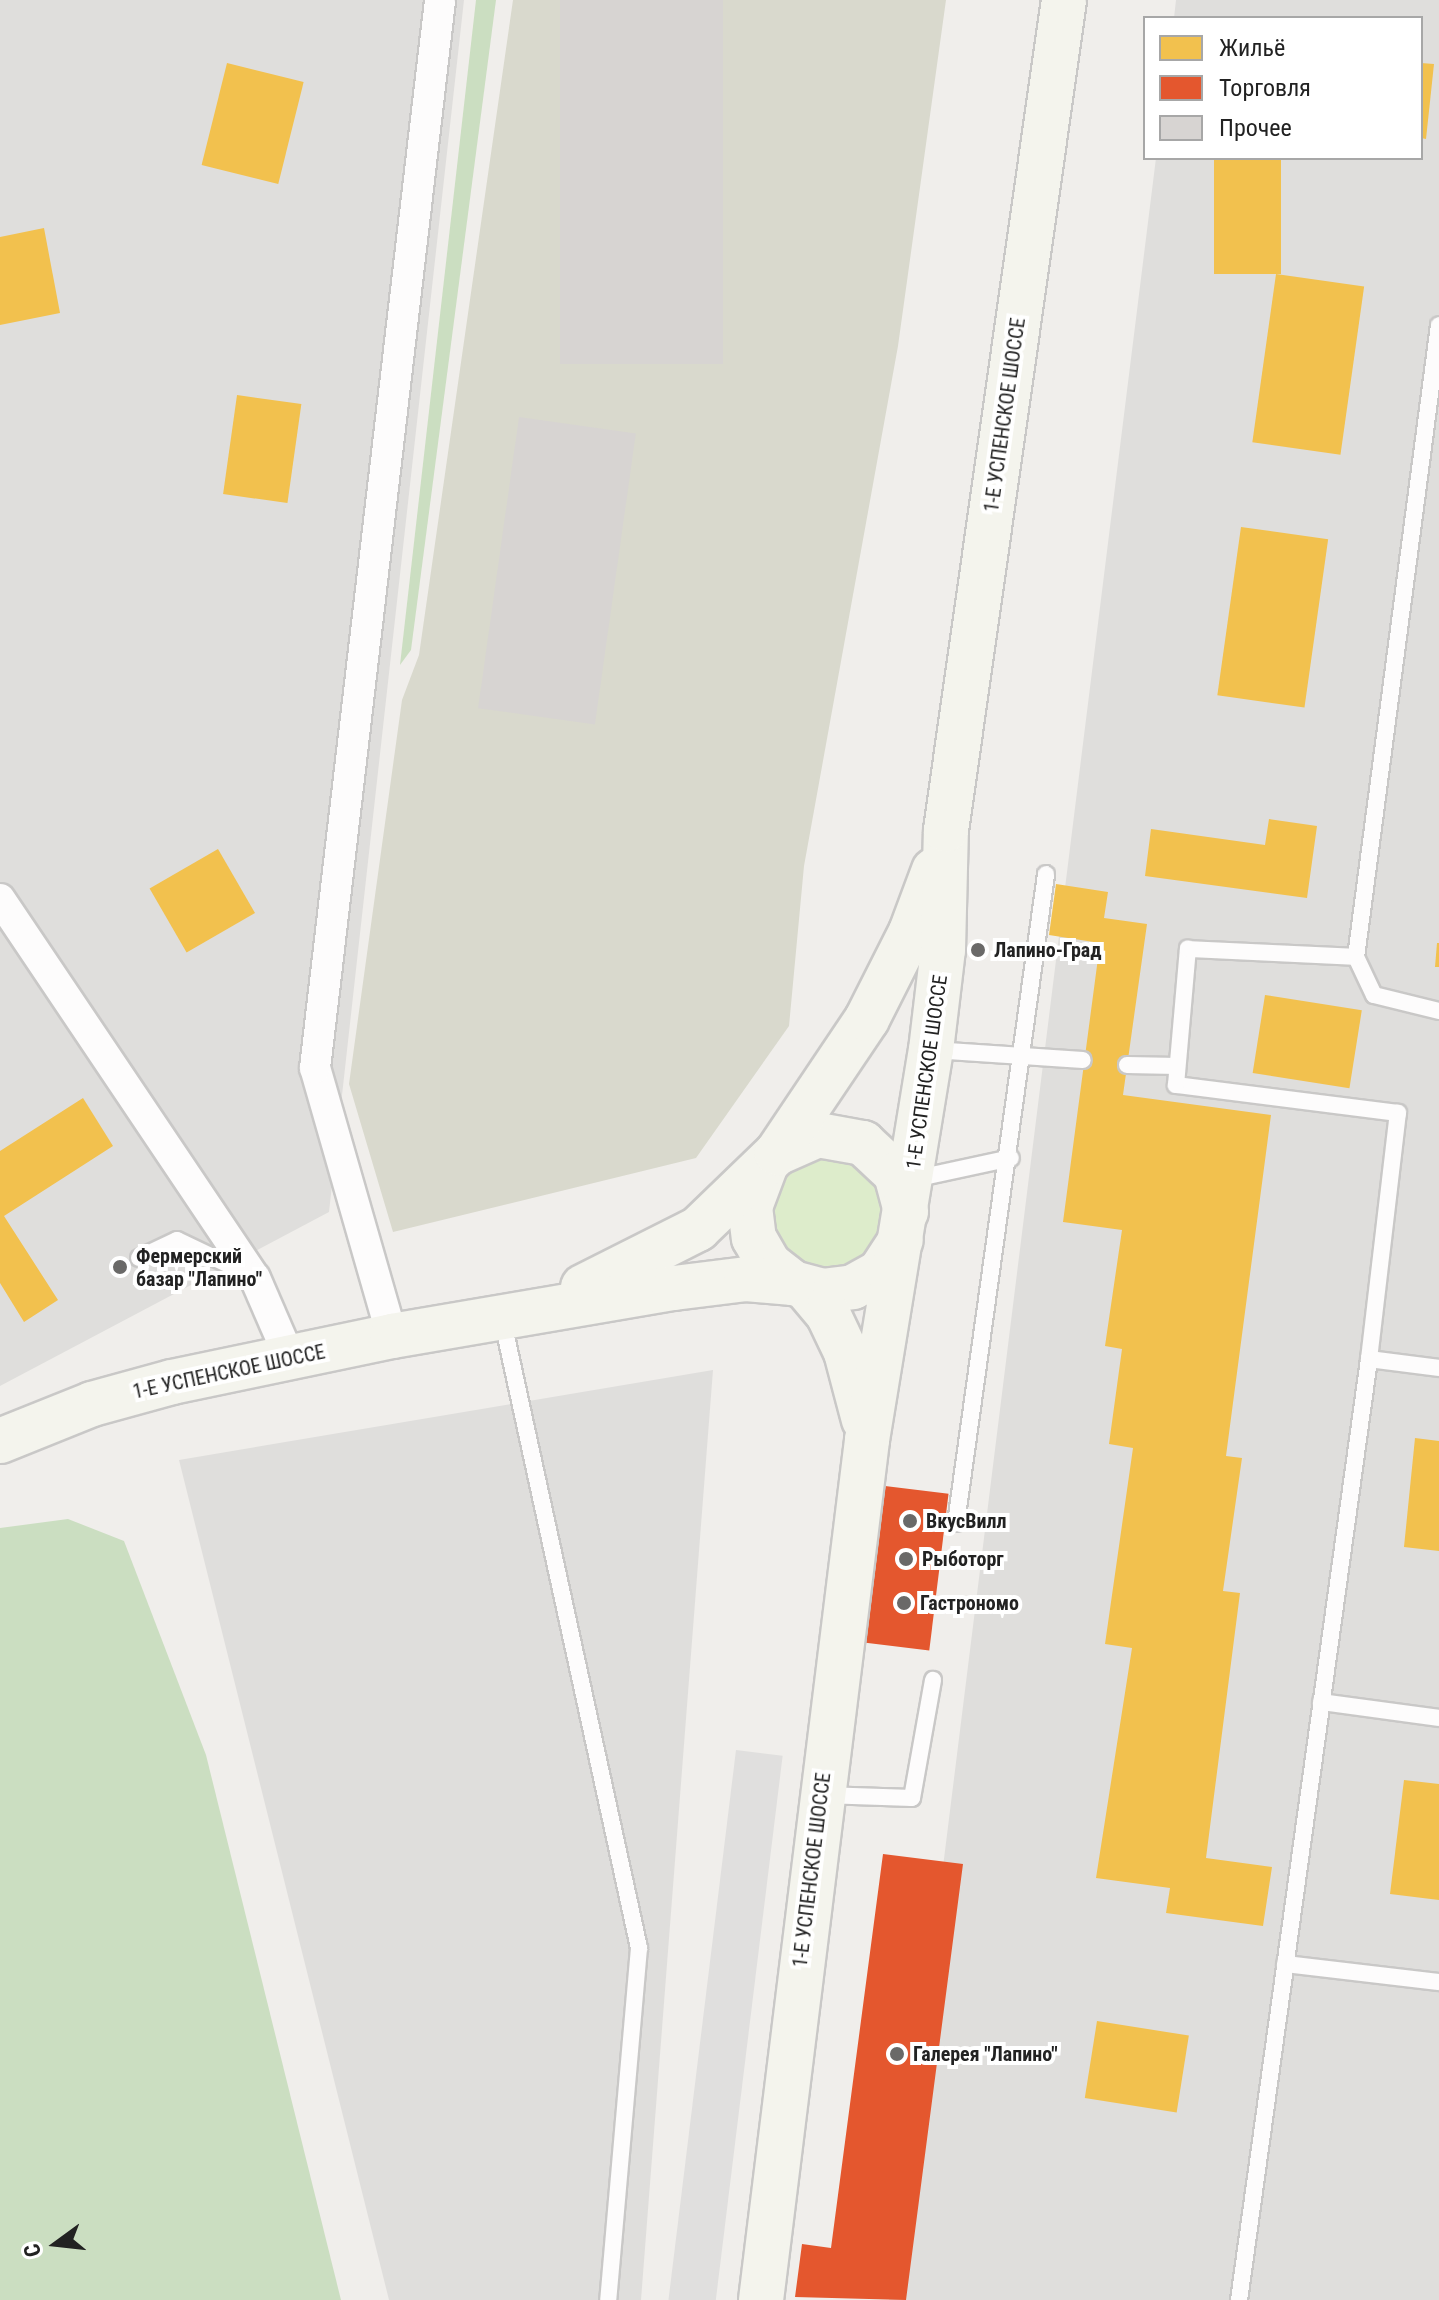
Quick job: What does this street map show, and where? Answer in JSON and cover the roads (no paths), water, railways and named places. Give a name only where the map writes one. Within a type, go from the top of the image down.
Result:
[{"type":"main road","name":"1-Е УСПЕНСКОЕ ШОССЕ","points":[[761,2300],[867,1440],[931,1050],[943,950],[946,830],[1064,0]]},
{"type":"main road","name":"1-Е УСПЕНСКОЕ ШОССЕ","points":[[497,1316],[675,1242],[731,1202],[771,1159],[828,1081],[893,968],[929,886],[946,830]]},
{"type":"main road","name":"1-Е УСПЕНСКОЕ ШОССЕ","points":[[0,1441],[92,1404],[392,1336],[497,1316],[713,1282],[772,1279],[800,1286],[838,1291],[867,1281],[890,1261],[907,1210],[896,1174],[863,1143],[818,1135],[771,1159],[750,1207],[754,1238],[769,1264],[800,1286],[828,1314],[846,1352],[867,1440]]},
{"type":"street","points":[[392,1336],[315,1068],[440,0]]},
{"type":"street","points":[[0,899],[255,1278],[290,1359]]},
{"type":"lane","points":[[1439,325],[1356,957],[1374,995],[1439,1011]]},
{"type":"lane","points":[[956,1523],[1011,1158],[1046,874]]},
{"type":"lane","points":[[1239,2300],[1369,1359],[1398,1113],[1176,1085],[1177,1066],[1188,949],[1356,957]]},
{"type":"lane","points":[[931,1050],[1083,1060]]},
{"type":"lane","points":[[1127,1065],[1177,1066]]},
{"type":"lane","points":[[907,1210],[1011,1158]]},
{"type":"lane","points":[[139,1258],[177,1240],[255,1278]]},
{"type":"lane","points":[[497,1316],[639,1948],[608,2300]]},
{"type":"lane","points":[[1369,1359],[1439,1368]]},
{"type":"lane","points":[[821,1794],[912,1798],[933,1680]]},
{"type":"lane","points":[[1321,1702],[1439,1718]]},
{"type":"lane","points":[[1285,1964],[1439,1982]]},
{"type":"place","name":"Лапино-Град","points":[[978,950]]},
{"type":"place","name":"Фермерский базар \"Лапино\"","points":[[120,1267]]},
{"type":"place","name":"ВкусВилл","points":[[910,1521]]},
{"type":"place","name":"Рыботорг","points":[[906,1559]]},
{"type":"place","name":"Гастрономо","points":[[904,1603]]},
{"type":"place","name":"Галерея \"Лапино\"","points":[[897,2054]]}]
